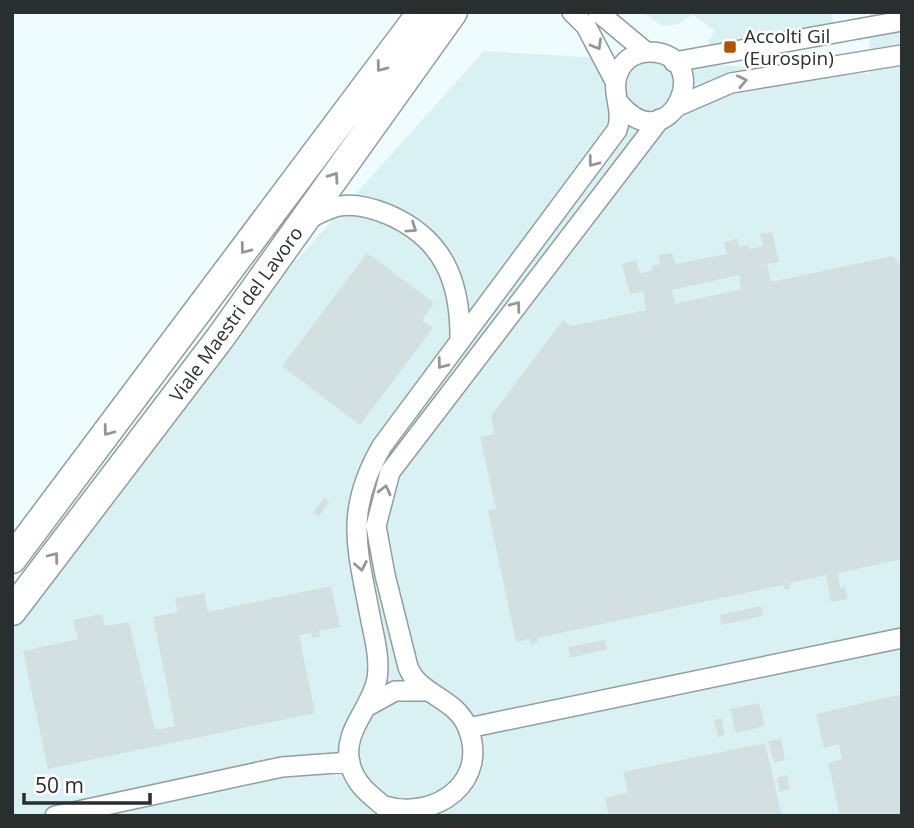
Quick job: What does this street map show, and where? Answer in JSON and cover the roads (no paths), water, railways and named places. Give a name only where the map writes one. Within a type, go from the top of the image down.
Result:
[{"type":"street","name":"Viale Maestri del Lavoro","points":[[12,559],[422,12]]},
{"type":"street","name":"Viale Maestri del Lavoro","points":[[12,611],[152,430],[453,12]]},
{"type":"street","points":[[572,12],[586,26],[615,81],[622,117],[617,130],[382,446],[366,474],[359,496],[355,518],[357,545],[378,655],[377,680],[366,707],[355,723],[349,742],[350,762],[356,780],[369,796],[389,811],[419,811],[436,806],[449,806],[470,765],[472,746],[468,728],[458,712],[445,699],[413,681],[385,575],[376,526],[390,472],[660,120],[678,106],[732,83],[902,55]]},
{"type":"street","points":[[598,12],[646,52]]},
{"type":"street","points":[[674,62],[902,21]]},
{"type":"street","points":[[615,81],[625,61],[646,52],[656,52],[674,62],[684,78],[683,97],[678,106]]},
{"type":"street","points":[[619,103],[637,119],[660,120]]},
{"type":"street","points":[[303,221],[339,206],[369,207],[401,220],[423,235],[439,254],[454,283],[460,307],[460,341]]},
{"type":"street","points":[[468,728],[902,638]]},
{"type":"street","points":[[366,707],[395,691],[412,689],[429,692]]},
{"type":"street","points":[[55,816],[282,767],[350,762]]},
{"type":"place","name":"Accolti Gil (Eurospin)","points":[[730,47]]}]
